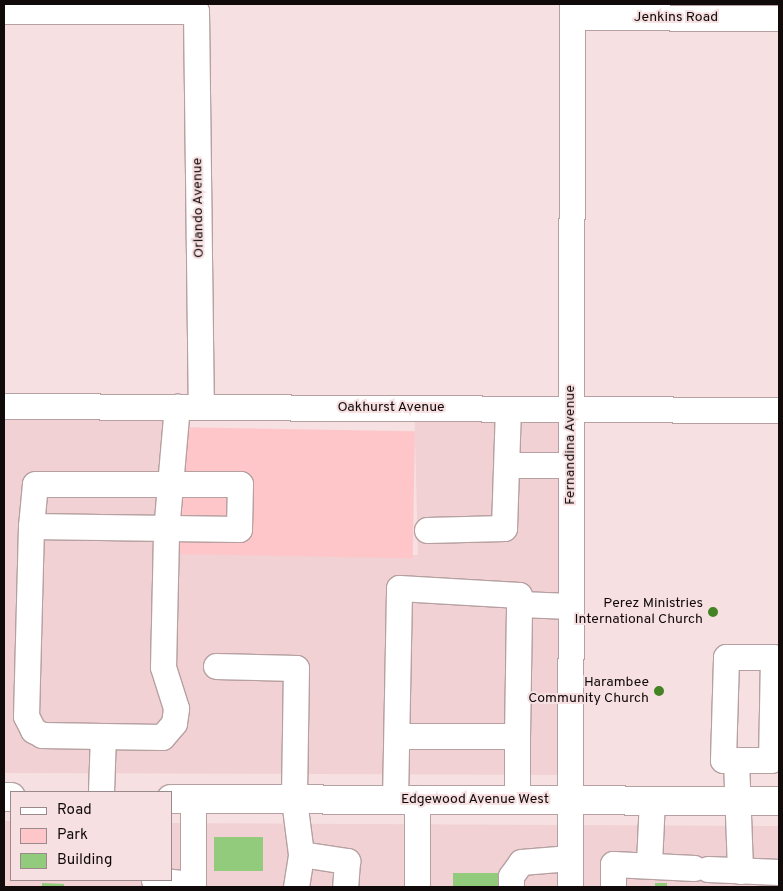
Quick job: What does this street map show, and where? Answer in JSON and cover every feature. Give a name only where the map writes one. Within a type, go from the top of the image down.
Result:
[{"type":"main road","name":"Edgewood Avenue West","points":[[182,799],[779,801]]},
{"type":"street","name":"Jenkins Road","points":[[572,10],[779,18]]},
{"type":"street","name":"Fernandina Avenue","points":[[570,887],[572,10]]},
{"type":"street","name":"Orlando Avenue","points":[[4,11],[196,11],[201,406]]},
{"type":"street","name":"Oakhurst Avenue","points":[[4,406],[779,410]]},
{"type":"street","points":[[31,526],[166,531],[239,529],[240,484],[170,485],[35,484],[31,526],[26,716],[33,730],[42,735],[162,737],[174,723],[176,708],[163,667],[166,531],[170,485],[177,406]]},
{"type":"street","points":[[428,530],[504,528],[509,465],[508,409]]},
{"type":"street","points":[[509,465],[571,465]]},
{"type":"street","points":[[418,887],[398,736],[399,588],[519,595],[517,800]]},
{"type":"street","points":[[519,604],[570,606]]},
{"type":"street","points":[[726,656],[776,657],[771,760],[736,760],[723,760],[726,656]]},
{"type":"street","points":[[216,666],[296,668],[294,800],[301,854],[296,887]]},
{"type":"street","points":[[100,791],[103,736]]},
{"type":"street","points":[[398,736],[517,736]]},
{"type":"street","points":[[736,760],[740,871]]},
{"type":"street","points":[[168,881],[193,886],[182,799]]},
{"type":"street","points":[[649,863],[652,800]]},
{"type":"street","points":[[301,854],[347,861],[345,887]]},
{"type":"street","points":[[511,887],[511,876],[521,862],[570,858]]},
{"type":"street","points":[[613,887],[613,864],[649,863],[740,871],[779,872]]},
{"type":"shaded area","points":[[414,398],[580,400],[582,775],[4,773],[4,399],[173,400],[174,554],[418,555]]},
{"type":"shaded area","points":[[4,821],[10,821],[10,881],[172,881],[172,823],[779,826],[779,887],[4,887]]},
{"type":"green space","points":[[173,427],[415,431],[413,558],[171,554]]},
{"type":"building","points":[[214,837],[263,837],[263,871],[214,871]]},
{"type":"building","points":[[453,873],[502,873],[502,887],[453,887]]},
{"type":"building","points":[[42,883],[64,884],[64,887],[42,887]]},
{"type":"building","points":[[655,883],[667,883],[667,887],[655,887]]},
{"type":"place","name":"Perez Ministries International Church","points":[[713,612]]},
{"type":"place","name":"Harambee Community Church","points":[[659,691]]}]
